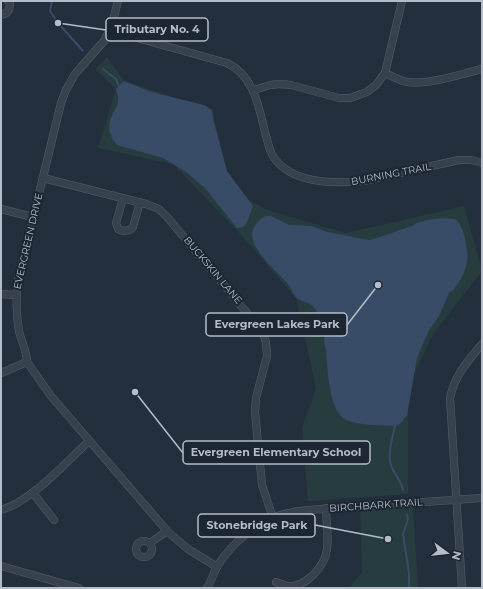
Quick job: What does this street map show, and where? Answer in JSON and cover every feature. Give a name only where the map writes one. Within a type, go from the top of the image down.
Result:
[{"type":"street","points":[[1,15],[6,14],[8,11],[10,4],[8,1]]},
{"type":"street","name":"EVERGREEN DRIVE","points":[[118,1],[111,28],[104,41],[75,74],[61,103],[20,271],[16,295],[17,318],[27,356],[27,362],[51,396],[167,531],[188,549],[217,567]]},
{"type":"street","points":[[254,90],[275,84],[286,84],[335,97],[350,98],[367,92],[376,85],[385,73],[402,1]]},
{"type":"street","name":"BURNING TRAIL","points":[[111,28],[137,38],[227,63],[238,69],[254,90],[273,156],[287,170],[299,176],[329,182],[350,182],[363,181],[459,160],[471,160],[482,163]]},
{"type":"street","points":[[385,73],[400,80],[415,83],[482,70]]},
{"type":"street","name":"BUCKSKIN LANE","points":[[43,178],[153,206],[168,218],[262,331],[266,342],[267,356],[256,398],[255,412],[262,485],[273,518]]},
{"type":"street","points":[[123,198],[116,222],[118,229],[123,231],[130,230],[134,227],[140,202]]},
{"type":"street","points":[[1,209],[33,216]]},
{"type":"street","points":[[1,294],[16,295]]},
{"type":"street","points":[[462,588],[450,398],[457,376],[482,344]]},
{"type":"street","points":[[1,373],[27,362]]},
{"type":"street","points":[[1,510],[19,503],[32,493],[89,441]]},
{"type":"street","points":[[32,493],[54,520]]},
{"type":"street","name":"BIRCHBARK TRAIL","points":[[207,588],[217,567],[229,550],[247,534],[273,518],[298,511],[326,508],[482,498]]},
{"type":"street","points":[[276,582],[288,586],[298,584],[308,580],[321,567],[327,549],[326,508]]},
{"type":"street","points":[[150,543],[167,531]]},
{"type":"street","points":[[1,566],[79,588]]},
{"type":"green space","points":[[107,57],[124,81],[212,110],[227,172],[247,199],[267,210],[346,233],[464,206],[482,271],[433,334],[408,387],[408,494],[308,501],[302,428],[316,388],[296,298],[242,236],[173,164],[98,148],[116,89],[95,69]]},
{"type":"green space","points":[[413,502],[418,588],[349,588],[362,572],[360,506]]},
{"type":"water","points":[[124,81],[151,92],[204,105],[212,110],[227,171],[253,206],[247,222],[243,227],[237,228],[205,188],[186,172],[163,158],[117,145],[110,133],[109,126],[118,103],[116,89]]},
{"type":"water","points":[[266,216],[271,216],[289,225],[312,226],[327,232],[369,240],[410,227],[419,222],[432,219],[446,218],[458,221],[465,238],[467,258],[466,266],[461,279],[449,293],[439,316],[428,332],[417,358],[407,415],[400,424],[395,426],[361,424],[348,421],[338,413],[332,396],[328,376],[324,335],[317,313],[313,306],[296,297],[288,285],[258,250],[253,241],[252,232],[256,224]]},
{"type":"waterway","points":[[52,1],[50,11],[58,23],[83,51]]},
{"type":"waterway","points":[[103,69],[116,79],[119,86]]},
{"type":"waterway","points":[[395,426],[390,448],[390,460],[393,470],[400,481],[403,490]]},
{"type":"waterway","points":[[407,515],[408,519],[403,534],[409,573],[409,588]]},
{"type":"place","name":"Tributary No. 4","points":[[58,23]]},
{"type":"place","name":"Evergreen Lakes Park","points":[[378,285]]},
{"type":"place","name":"Evergreen Elementary School","points":[[135,392]]},
{"type":"place","name":"Stonebridge Park","points":[[388,539]]}]
